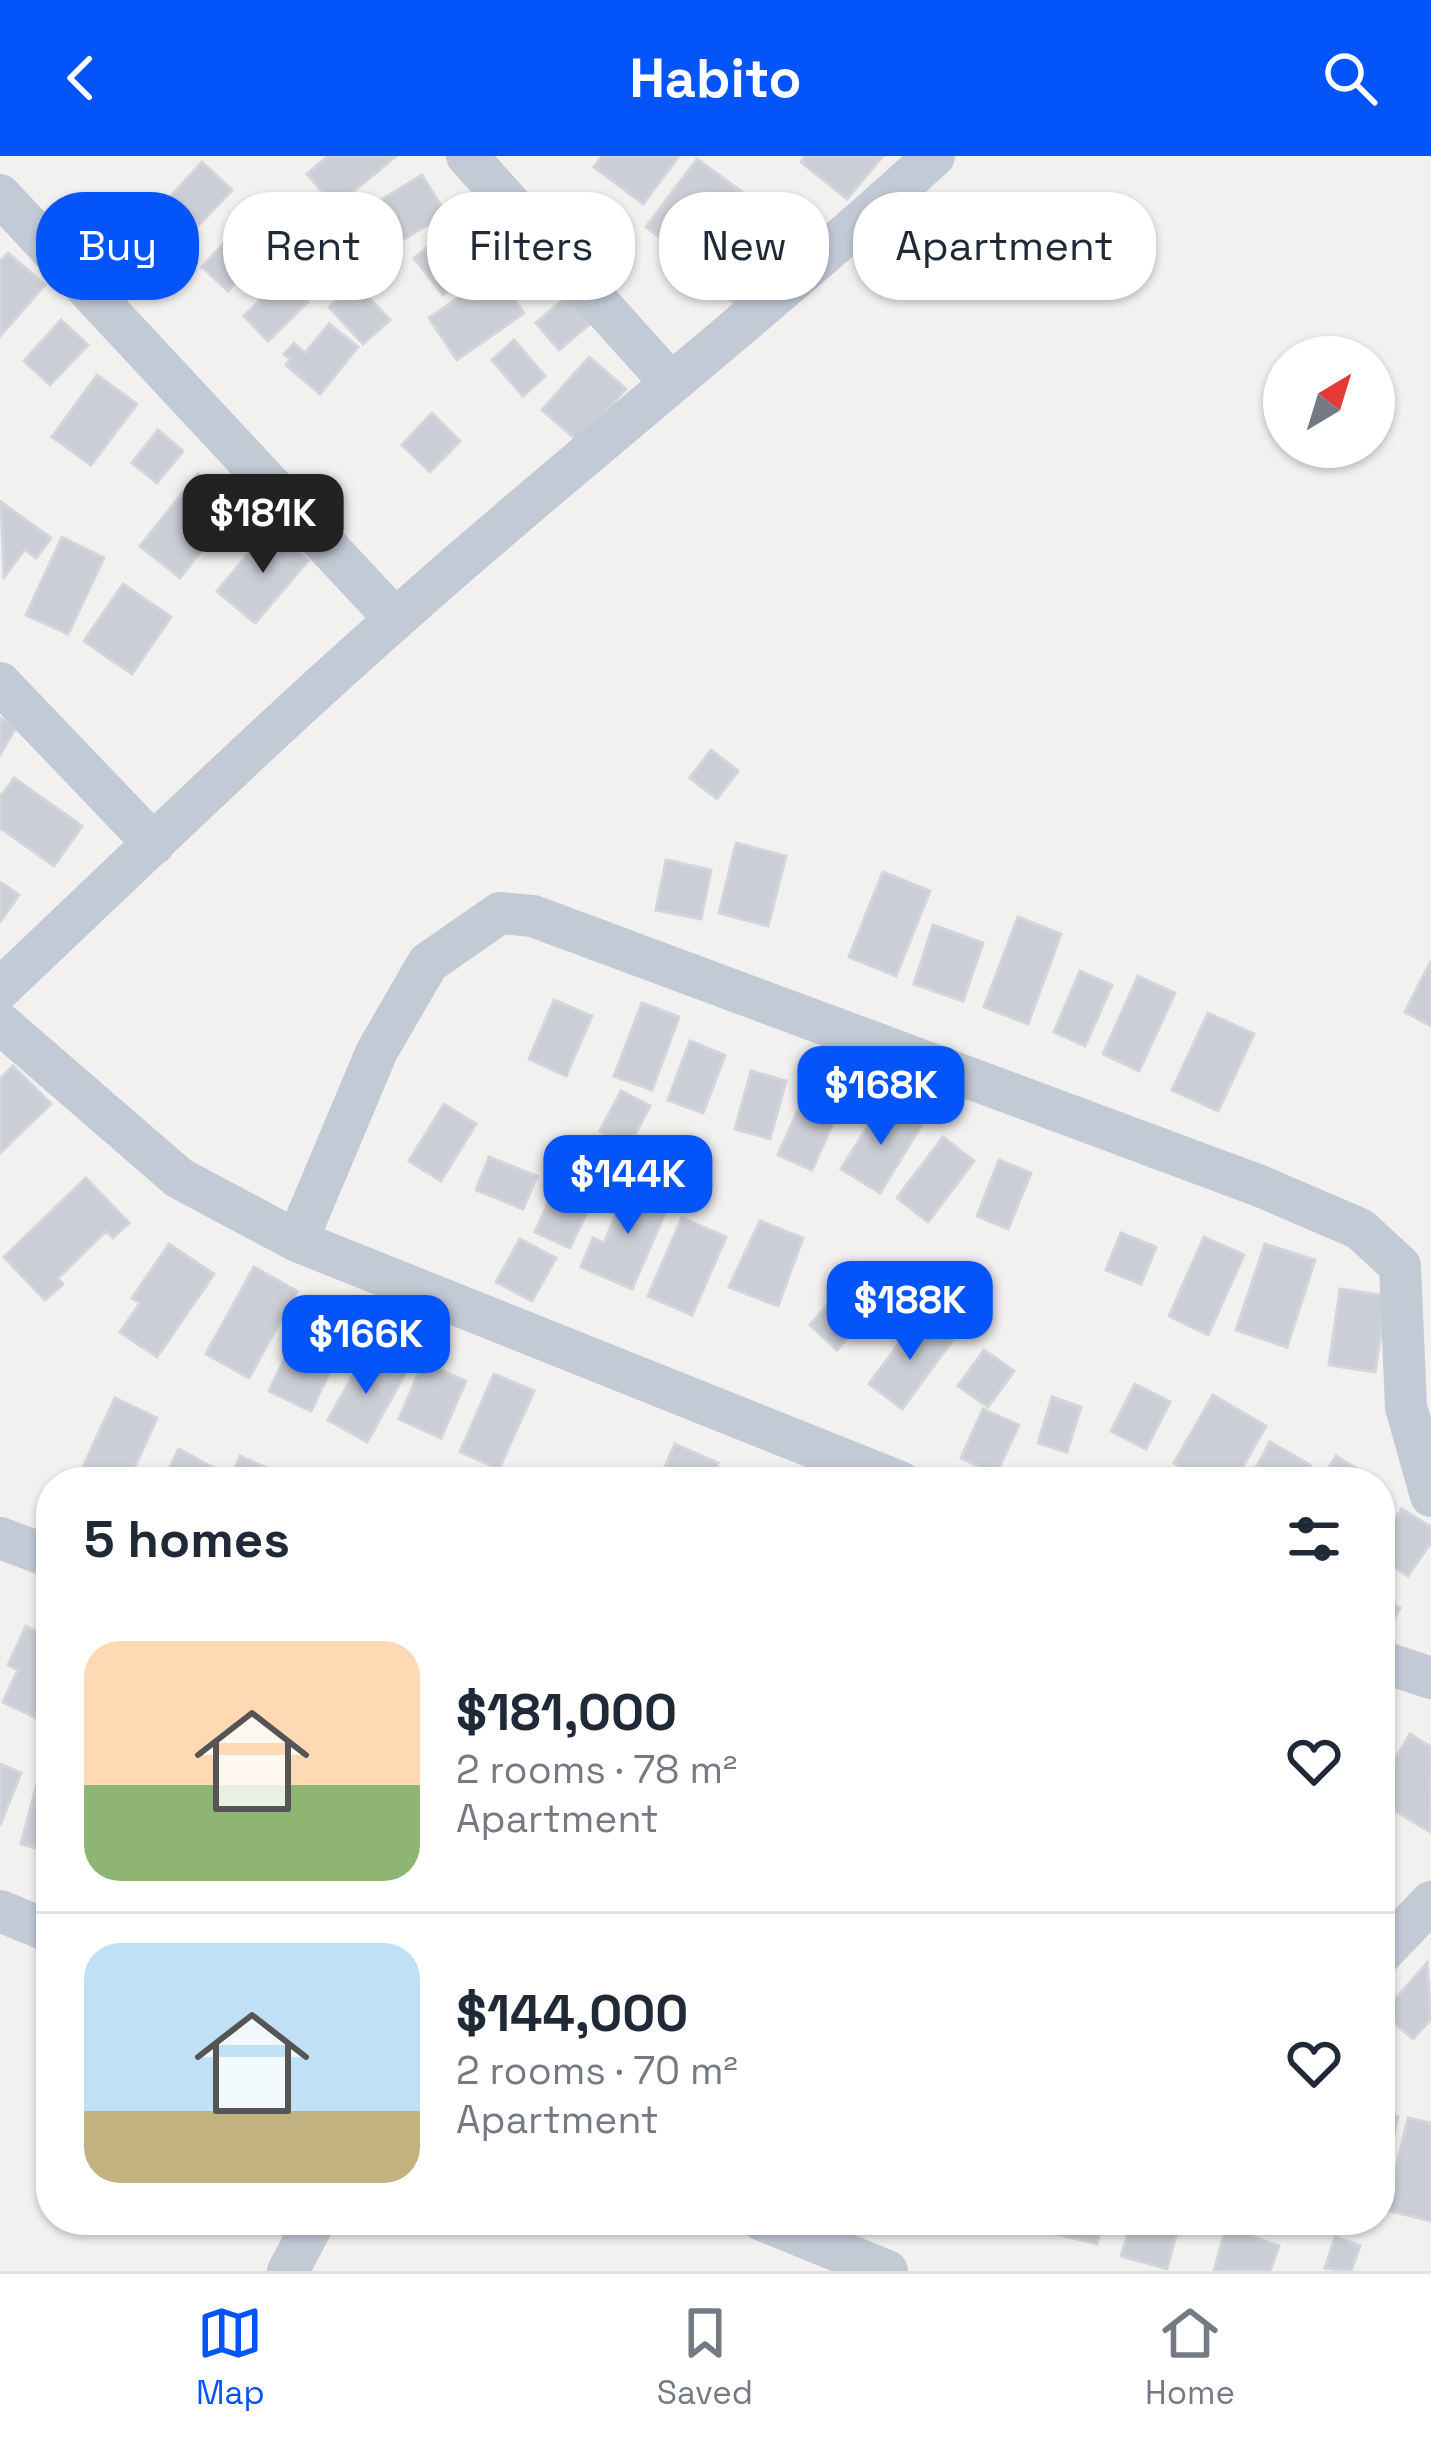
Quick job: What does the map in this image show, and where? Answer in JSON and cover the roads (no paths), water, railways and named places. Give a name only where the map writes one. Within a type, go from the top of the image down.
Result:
[{"type":"street","points":[[467,156],[669,380]]},
{"type":"street","points":[[0,989],[395,619],[669,380],[819,262],[934,156]]},
{"type":"street","points":[[0,195],[395,619]]},
{"type":"street","points":[[0,683],[154,844]]},
{"type":"street","points":[[297,1241],[377,1051],[428,963],[500,913],[533,916],[1260,1186],[1360,1229],[1400,1266],[1406,1407],[1431,1496]]},
{"type":"street","points":[[0,1023],[179,1178],[297,1241],[862,1467]]},
{"type":"street","points":[[0,1538],[36,1551]]},
{"type":"street","points":[[1395,1666],[1431,1678]]},
{"type":"street","points":[[1395,1939],[1431,1902]]},
{"type":"street","points":[[0,1911],[36,1926]]},
{"type":"street","points":[[288,2271],[307,2235]]},
{"type":"street","points":[[799,2235],[887,2271]]}]
